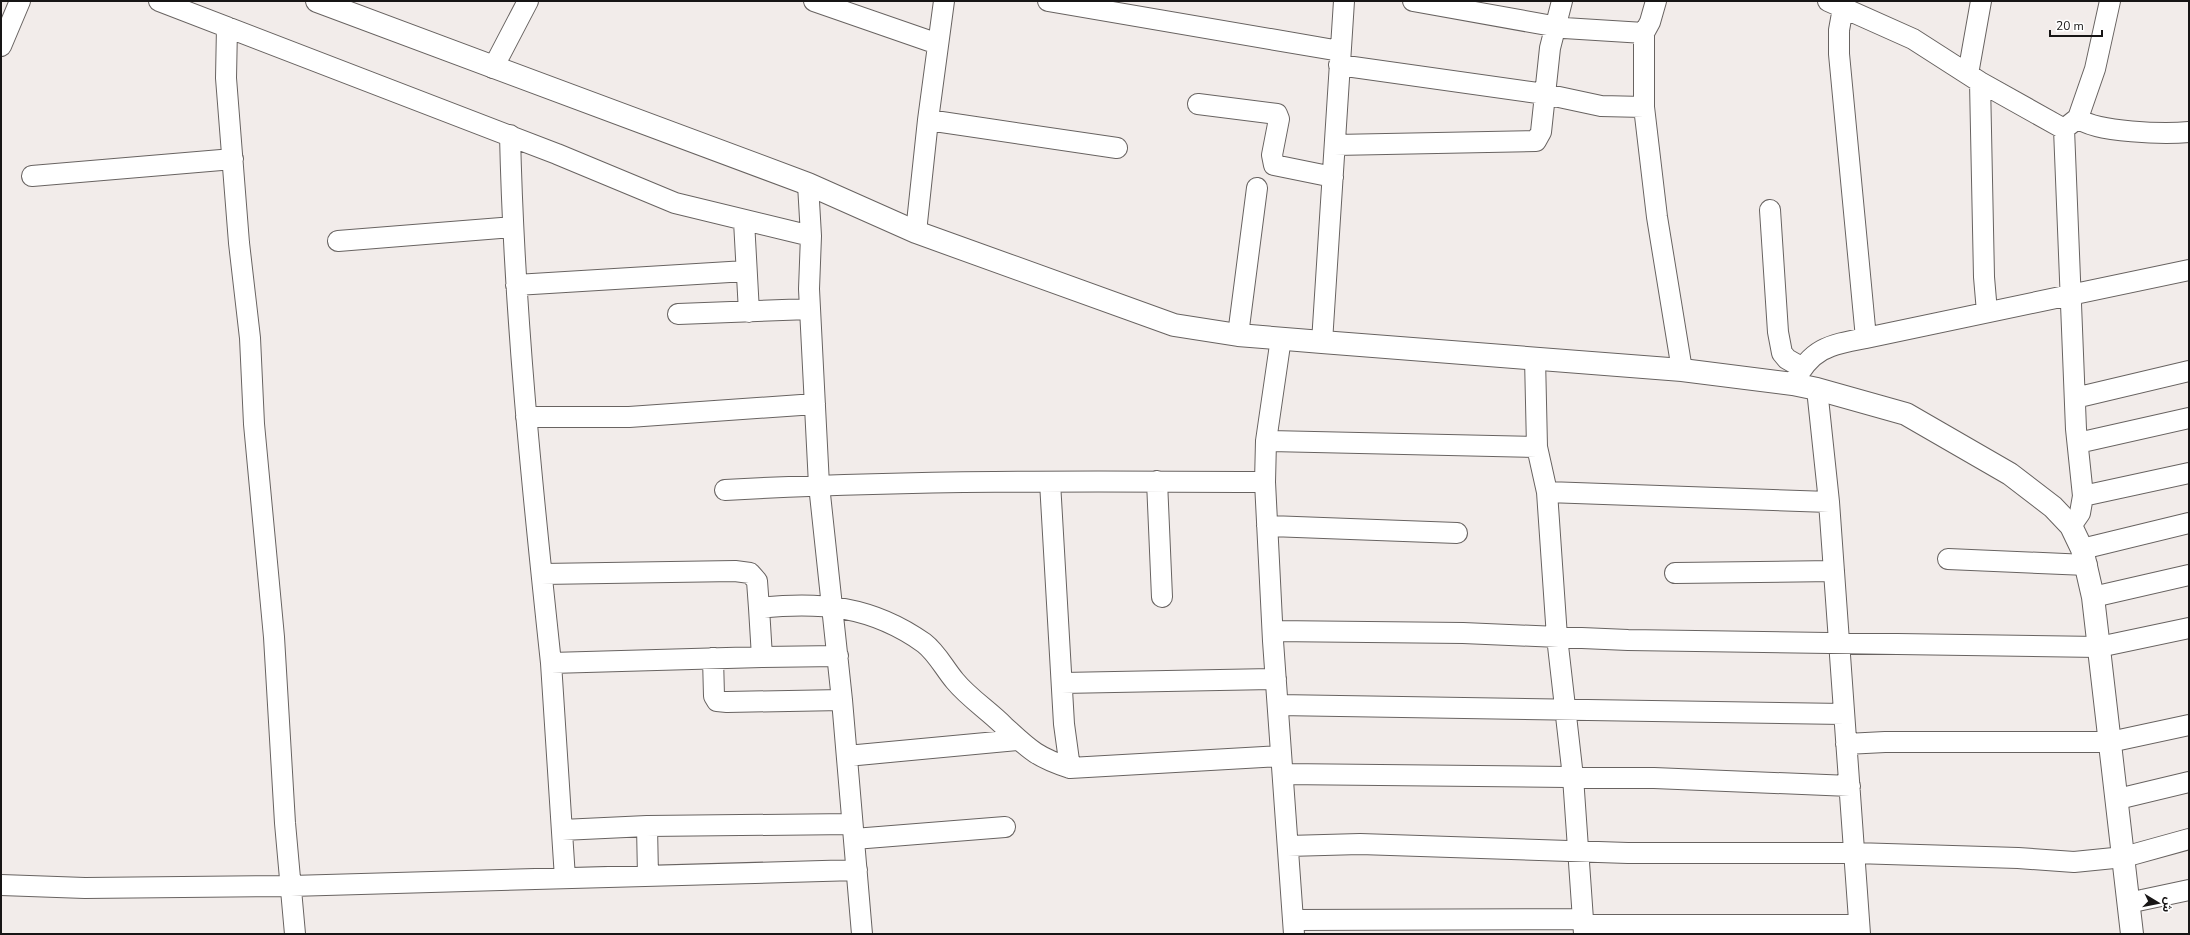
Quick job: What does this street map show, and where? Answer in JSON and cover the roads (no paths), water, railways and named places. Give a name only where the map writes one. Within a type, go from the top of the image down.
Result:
[{"type":"main road","points":[[317,1],[493,68],[808,184],[916,232],[1174,325],[1238,335],[1322,342],[1682,370],[1797,375],[1817,389],[1906,414],[2010,474],[2053,507],[2071,526],[2084,557],[2093,597],[2118,799],[2132,934]]},
{"type":"street","points":[[3,36],[20,1]]},
{"type":"street","points":[[159,1],[510,135],[675,203],[810,236]]},
{"type":"street","points":[[493,68],[528,1]]},
{"type":"street","points":[[814,1],[938,44]]},
{"type":"street","points":[[1048,1],[1339,58],[1545,94],[1602,106],[1644,107]]},
{"type":"street","points":[[1322,342],[1335,145],[1339,58],[1344,1]]},
{"type":"street","points":[[1416,1],[1556,26],[1644,33]]},
{"type":"street","points":[[1335,145],[1536,141],[1540,135],[1550,48],[1562,1]]},
{"type":"street","points":[[1656,1],[1650,22],[1644,33],[1644,107],[1657,217],[1682,370]]},
{"type":"street","points":[[1981,1],[1974,78],[1987,312]]},
{"type":"street","points":[[2071,526],[2080,513],[2083,496],[2075,398],[2070,294],[2071,123],[2095,69],[2110,1]]},
{"type":"street","points":[[916,232],[938,44],[941,2]]},
{"type":"street","points":[[1836,4],[1913,39],[1974,78],[2071,123],[2170,134],[2189,132]]},
{"type":"street","points":[[1836,4],[1839,30],[1839,54],[1866,338]]},
{"type":"street","points":[[227,27],[226,78],[239,243],[250,338],[254,424],[274,637],[295,934]]},
{"type":"street","points":[[1198,104],[1277,114],[1279,119],[1272,155],[1274,165],[1333,177]]},
{"type":"street","points":[[928,120],[1118,148]]},
{"type":"street","points":[[510,135],[512,227],[516,285],[526,417],[551,663],[565,878]]},
{"type":"street","points":[[32,176],[233,159]]},
{"type":"street","points":[[808,184],[810,309],[819,484],[838,656],[862,934]]},
{"type":"street","points":[[1238,335],[1257,188]]},
{"type":"street","points":[[1770,210],[1778,332],[1782,353],[1797,375],[1821,350],[1842,342],[2189,270]]},
{"type":"street","points":[[744,221],[746,271],[750,312]]},
{"type":"street","points":[[338,241],[512,227]]},
{"type":"street","points":[[516,285],[746,271]]},
{"type":"street","points":[[678,314],[810,309]]},
{"type":"street","points":[[1281,338],[1266,441],[1265,482],[1272,632],[1294,927],[1584,926],[1860,930],[1829,502],[1817,389]]},
{"type":"street","points":[[1535,358],[1538,447],[1547,492],[1556,637],[1573,778],[1584,926]]},
{"type":"street","points":[[2075,398],[2189,372]]},
{"type":"street","points":[[526,417],[629,417],[815,404]]},
{"type":"street","points":[[2078,443],[2189,418]]},
{"type":"street","points":[[1266,441],[1538,447]]},
{"type":"street","points":[[2083,496],[2189,473]]},
{"type":"street","points":[[725,490],[819,484],[1157,481],[1265,482]]},
{"type":"street","points":[[1157,481],[1162,597]]},
{"type":"street","points":[[1050,482],[1062,683],[1070,768]]},
{"type":"street","points":[[1547,492],[1829,502]]},
{"type":"street","points":[[1948,559],[2084,557],[2189,523]]},
{"type":"street","points":[[1267,526],[1457,533]]},
{"type":"street","points":[[542,574],[735,571],[750,573],[757,581],[762,656]]},
{"type":"street","points":[[1675,573],[1834,571]]},
{"type":"street","points":[[2093,597],[2189,575]]},
{"type":"street","points":[[758,608],[833,606],[874,615],[924,643],[936,654],[954,681],[1018,740],[1044,759],[1070,768],[1282,765],[1573,778],[1654,778],[1850,786]]},
{"type":"street","points":[[1272,632],[1463,633],[1628,640],[2099,647],[2189,628]]},
{"type":"street","points":[[551,663],[762,656],[838,656]]},
{"type":"street","points":[[713,658],[714,696],[716,701],[842,700]]},
{"type":"street","points":[[1062,683],[1276,679]]},
{"type":"street","points":[[1278,705],[1844,714]]},
{"type":"street","points":[[1846,744],[1885,742],[2110,742],[2189,725]]},
{"type":"street","points":[[847,756],[1018,740]]},
{"type":"street","points":[[2118,799],[2189,782]]},
{"type":"street","points":[[562,830],[647,826],[853,832],[1005,826]]},
{"type":"street","points":[[647,826],[648,876]]},
{"type":"street","points":[[1288,846],[1360,844],[1636,853],[1854,853],[2018,858],[2074,862],[2124,857],[2189,839]]},
{"type":"street","points":[[1,885],[85,888],[291,886],[857,870]]},
{"type":"street","points":[[2128,903],[2189,890]]}]
